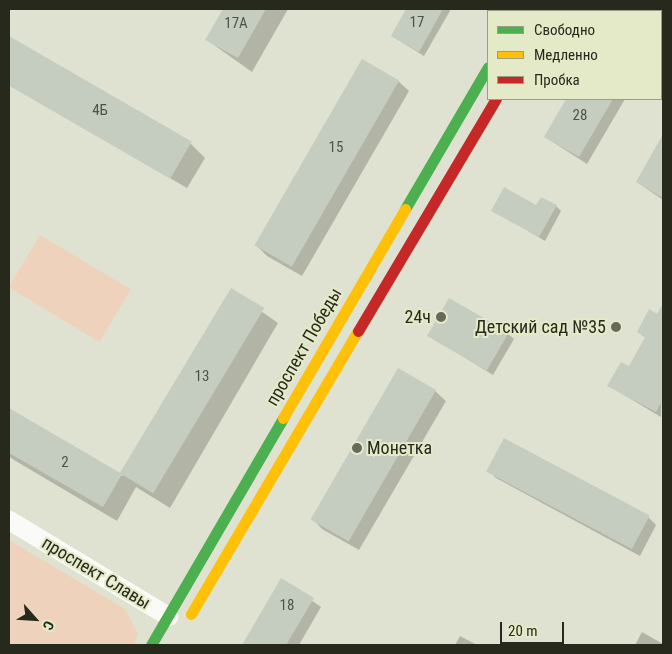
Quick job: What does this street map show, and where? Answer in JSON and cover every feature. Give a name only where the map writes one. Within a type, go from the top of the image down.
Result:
[{"type":"main road","name":"проспект Победы","points":[[176,621],[487,69]]},
{"type":"main road","name":"проспект Победы","points":[[151,645],[176,621],[495,100]]},
{"type":"street","name":"проспект Славы","points":[[9,520],[176,621]]},
{"type":"shaded area","points":[[40,235],[131,290],[99,342],[9,288]]},
{"type":"shaded area","points":[[9,540],[125,609],[138,634],[134,645],[9,645]]},
{"type":"building","points":[[223,9],[266,9],[238,58],[205,40]]},
{"type":"building","points":[[406,9],[443,9],[419,52],[391,36]]},
{"type":"building","points":[[9,36],[192,142],[170,179],[9,86]]},
{"type":"building","points":[[362,59],[399,80],[292,267],[255,245]]},
{"type":"building","points":[[565,100],[612,100],[579,157],[544,137]]},
{"type":"building","points":[[663,134],[663,198],[636,182]]},
{"type":"building","points":[[504,187],[536,205],[541,197],[557,205],[539,237],[491,211]]},
{"type":"building","points":[[231,288],[264,308],[153,493],[120,473]]},
{"type":"building","points":[[449,298],[509,332],[487,371],[427,336]]},
{"type":"building","points":[[663,303],[663,399],[656,412],[607,386],[621,362],[629,366],[645,337],[637,332],[649,309],[657,314]]},
{"type":"building","points":[[398,368],[436,390],[349,542],[310,520]]},
{"type":"building","points":[[9,408],[122,474],[103,507],[9,453]]},
{"type":"building","points":[[504,438],[650,515],[632,549],[486,472]]},
{"type":"building","points":[[281,578],[314,598],[286,645],[242,645]]},
{"type":"traffic: fast","points":[[405,209],[487,69]]},
{"type":"traffic: fast","points":[[151,645],[283,418]]},
{"type":"traffic: slow","points":[[283,418],[405,209]]},
{"type":"traffic: slow","points":[[191,614],[358,331]]},
{"type":"traffic: jam","points":[[358,331],[495,100]]},
{"type":"place","name":"24ч","points":[[441,317]]},
{"type":"place","name":"Детский сад №35","points":[[616,327]]},
{"type":"place","name":"Монетка","points":[[357,448]]}]
